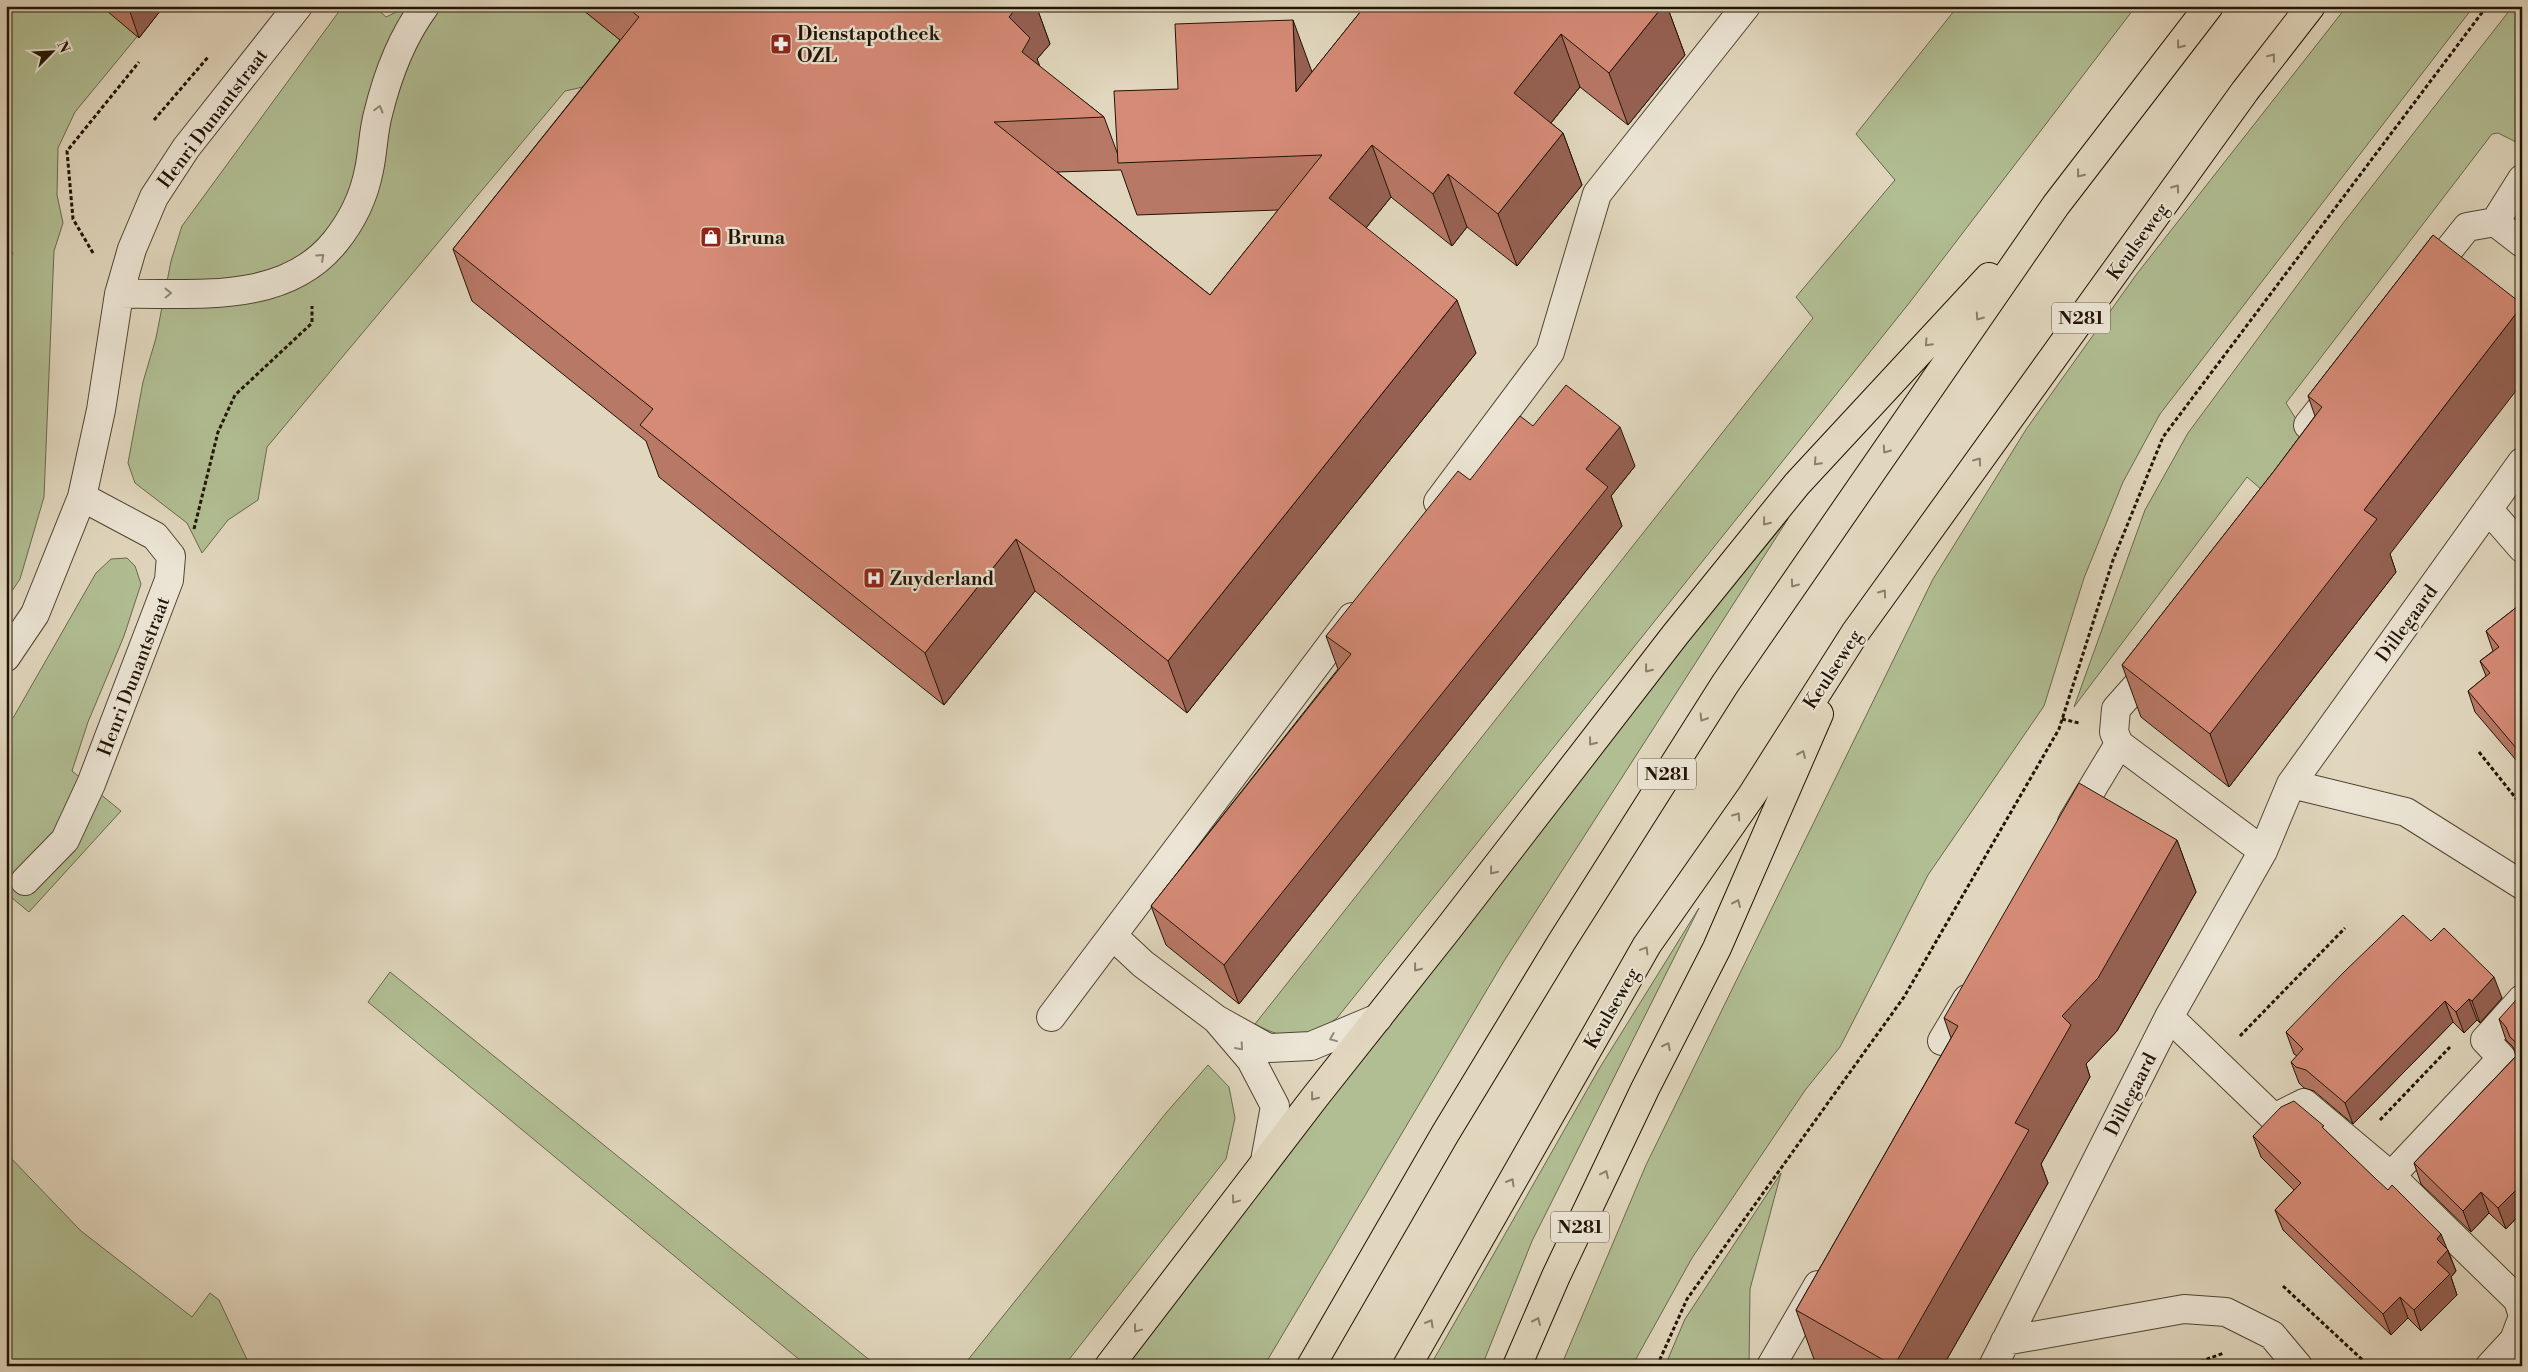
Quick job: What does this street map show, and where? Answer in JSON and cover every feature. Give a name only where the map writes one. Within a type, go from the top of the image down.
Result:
[{"type":"highway","name":"N281","points":[[1312,1366],[1445,1134],[1561,943],[1724,684],[2056,204],[2210,6]]},
{"type":"highway","name":"Keulseweg","points":[[1407,1366],[1647,945],[1752,795],[1855,633],[2245,91],[2311,6]]},
{"type":"highway","name":"N281","points":[[1110,1366],[1265,1161],[1675,635],[1797,484],[2056,204]]},
{"type":"highway","name":"N281","points":[[1517,1366],[1556,1276],[1645,1089],[1718,948],[1855,633]]},
{"type":"street","name":"Henri Dunantstraat","points":[[6,657],[35,614],[82,497],[101,410],[119,294],[132,249],[154,197],[186,148],[298,6]]},
{"type":"street","points":[[119,294],[243,291],[270,286],[310,267],[326,253],[341,235],[362,194],[369,171],[377,115],[389,78],[404,43],[425,6]]},
{"type":"street","points":[[1425,520],[1550,352],[1596,194],[1746,6]]},
{"type":"street","points":[[2412,296],[2468,227],[2495,222],[2522,179]]},
{"type":"street","points":[[2495,222],[2522,244]]},
{"type":"street","points":[[2308,425],[2351,372]]},
{"type":"street","name":"Dillegaard","points":[[1993,1366],[2169,1017],[2262,851],[2291,784],[2522,462]]},
{"type":"street","points":[[82,497],[155,536],[171,556]]},
{"type":"street","points":[[2488,509],[2522,548]]},
{"type":"street","name":"Henri Dunantstraat","points":[[25,881],[65,840],[91,784],[169,580],[171,556]]},
{"type":"street","points":[[1051,1017],[1365,600]]},
{"type":"street","points":[[2173,644],[2116,709],[2114,732],[2119,744],[2262,851]]},
{"type":"street","points":[[2058,846],[2119,744]]},
{"type":"street","points":[[2291,784],[2406,812],[2522,885]]},
{"type":"street","points":[[1113,936],[1143,964],[1216,1019],[1268,1048],[1311,1046],[1378,1018]]},
{"type":"street","points":[[1942,1041],[1978,981]]},
{"type":"street","points":[[2391,1176],[2502,1058],[2485,1040],[2522,999]]},
{"type":"street","points":[[2169,1017],[2274,1118],[2304,1103],[2391,1176],[2518,1300],[2522,1312]]},
{"type":"street","points":[[1216,1019],[1251,1060],[1275,1106],[1265,1161]]},
{"type":"street","points":[[1771,1366],[1830,1264]]},
{"type":"street","points":[[2005,1341],[2184,1309],[2226,1312],[2272,1335],[2298,1366]]},
{"type":"street","points":[[2490,1366],[2514,1340],[2522,1319]]},
{"type":"path","points":[[1657,1366],[1687,1299],[1904,997],[2059,729],[2113,560],[2163,437],[2487,6]]},
{"type":"path","points":[[154,120],[211,55]]},
{"type":"path","points":[[119,294],[72,219],[67,150],[139,62]]},
{"type":"path","points":[[6,254],[13,253]]},
{"type":"path","points":[[171,556],[196,526],[218,432],[235,395],[312,323],[310,267]]},
{"type":"path","points":[[2478,752],[2522,806]]},
{"type":"path","points":[[2216,1061],[2345,928]]},
{"type":"path","points":[[2355,1146],[2460,1037],[2474,1050],[2485,1040]]},
{"type":"path","points":[[2283,1286],[2369,1366]]},
{"type":"green space","points":[[6,6],[107,6],[140,33],[75,112],[58,148],[57,195],[63,223],[54,251],[44,497],[20,579],[6,600]]},
{"type":"green space","points":[[343,6],[374,6],[386,17],[409,6],[578,6],[640,56],[619,79],[565,91],[267,447],[258,500],[228,520],[202,553],[187,523],[135,483],[128,463],[143,382],[156,338],[171,261],[182,226]]},
{"type":"green space","points":[[1958,6],[2136,6],[1910,302],[1337,1018],[1316,1031],[1297,1036],[1278,1034],[1255,1024],[1813,318],[1796,297],[1895,180],[1856,134]]},
{"type":"green space","points":[[2347,6],[2474,6],[2160,414],[2123,482],[2084,578],[2044,706],[1928,875],[1840,1047],[1806,1089],[1692,1258],[1632,1366],[1561,1366],[1646,1165],[1933,579],[2027,428],[2136,275]]},
{"type":"green space","points":[[2513,6],[2522,6],[2522,145],[2498,133],[2492,134],[2286,403],[2299,424],[2306,427],[2283,508],[2247,477],[2074,707],[2145,510],[2188,433],[2344,222]]},
{"type":"green space","points":[[1788,519],[1504,961],[1264,1366],[1125,1366],[1623,719]]},
{"type":"green space","points":[[127,558],[135,566],[141,584],[124,636],[88,722],[72,771],[121,811],[29,912],[6,893],[6,725],[13,718],[96,573],[111,559]]},
{"type":"green space","points":[[1699,908],[1532,1241],[1482,1366],[1430,1366],[1599,1069]]},
{"type":"green space","points":[[390,972],[877,1366],[807,1366],[368,1002]]},
{"type":"green space","points":[[1208,1065],[1229,1087],[1235,1118],[1226,1159],[1064,1366],[963,1366],[1166,1113]]},
{"type":"green space","points":[[6,1153],[81,1231],[192,1317],[210,1293],[219,1300],[250,1366],[17,1366],[6,1353]]},
{"type":"green space","points":[[1781,1173],[1750,1289],[1749,1366],[1665,1366],[1685,1319]]},
{"type":"building","points":[[625,6],[1018,6],[1009,17],[1030,38],[1022,52],[1104,117],[994,122],[1210,295],[1322,155],[1118,163],[1114,91],[1178,89],[1175,24],[1293,20],[1296,92],[1365,6],[1663,6],[1609,73],[1561,34],[1514,93],[1563,133],[1498,214],[1448,174],[1433,194],[1372,145],[1329,198],[1457,300],[1168,661],[1016,539],[925,653],[640,425],[653,409],[453,249],[639,17]]},
{"type":"building","points":[[2433,235],[2522,304],[2522,306],[2364,510],[2377,519],[2210,734],[2122,665],[2322,407],[2308,396]]},
{"type":"building","points":[[1566,385],[1620,427],[1586,469],[1608,487],[1224,965],[1151,906],[1351,654],[1326,636],[1458,471],[1470,480],[1520,416],[1533,426]]},
{"type":"building","points":[[2522,603],[2522,755],[2468,691],[2490,673],[2480,661],[2499,647],[2486,631]]},
{"type":"building","points":[[2079,783],[2177,840],[2098,978],[2062,1016],[2071,1025],[2015,1123],[2029,1130],[1894,1366],[1796,1310],[1958,1026],[1944,1018]]},
{"type":"building","points":[[2403,915],[2431,941],[2444,928],[2494,977],[2472,1001],[2469,999],[2456,1012],[2445,1001],[2345,1103],[2306,1070],[2296,1067],[2291,1062],[2303,1049],[2286,1032]]},
{"type":"building","points":[[2517,999],[2522,1004],[2522,1048],[2510,1037],[2506,1027],[2499,1019]]},
{"type":"building","points":[[2522,1050],[2522,1184],[2498,1208],[2481,1192],[2463,1211],[2414,1163]]},
{"type":"building","points":[[2294,1101],[2324,1126],[2322,1127],[2388,1190],[2392,1185],[2441,1234],[2437,1239],[2448,1250],[2437,1262],[2450,1274],[2414,1310],[2400,1297],[2383,1314],[2275,1210],[2301,1183],[2253,1136],[2281,1107]]},
{"type":"place","name":"Dienstapotheek OZL","points":[[781,44]]},
{"type":"place","name":"Bruna","points":[[711,237]]},
{"type":"place","name":"Zuyderland","points":[[874,578]]}]
